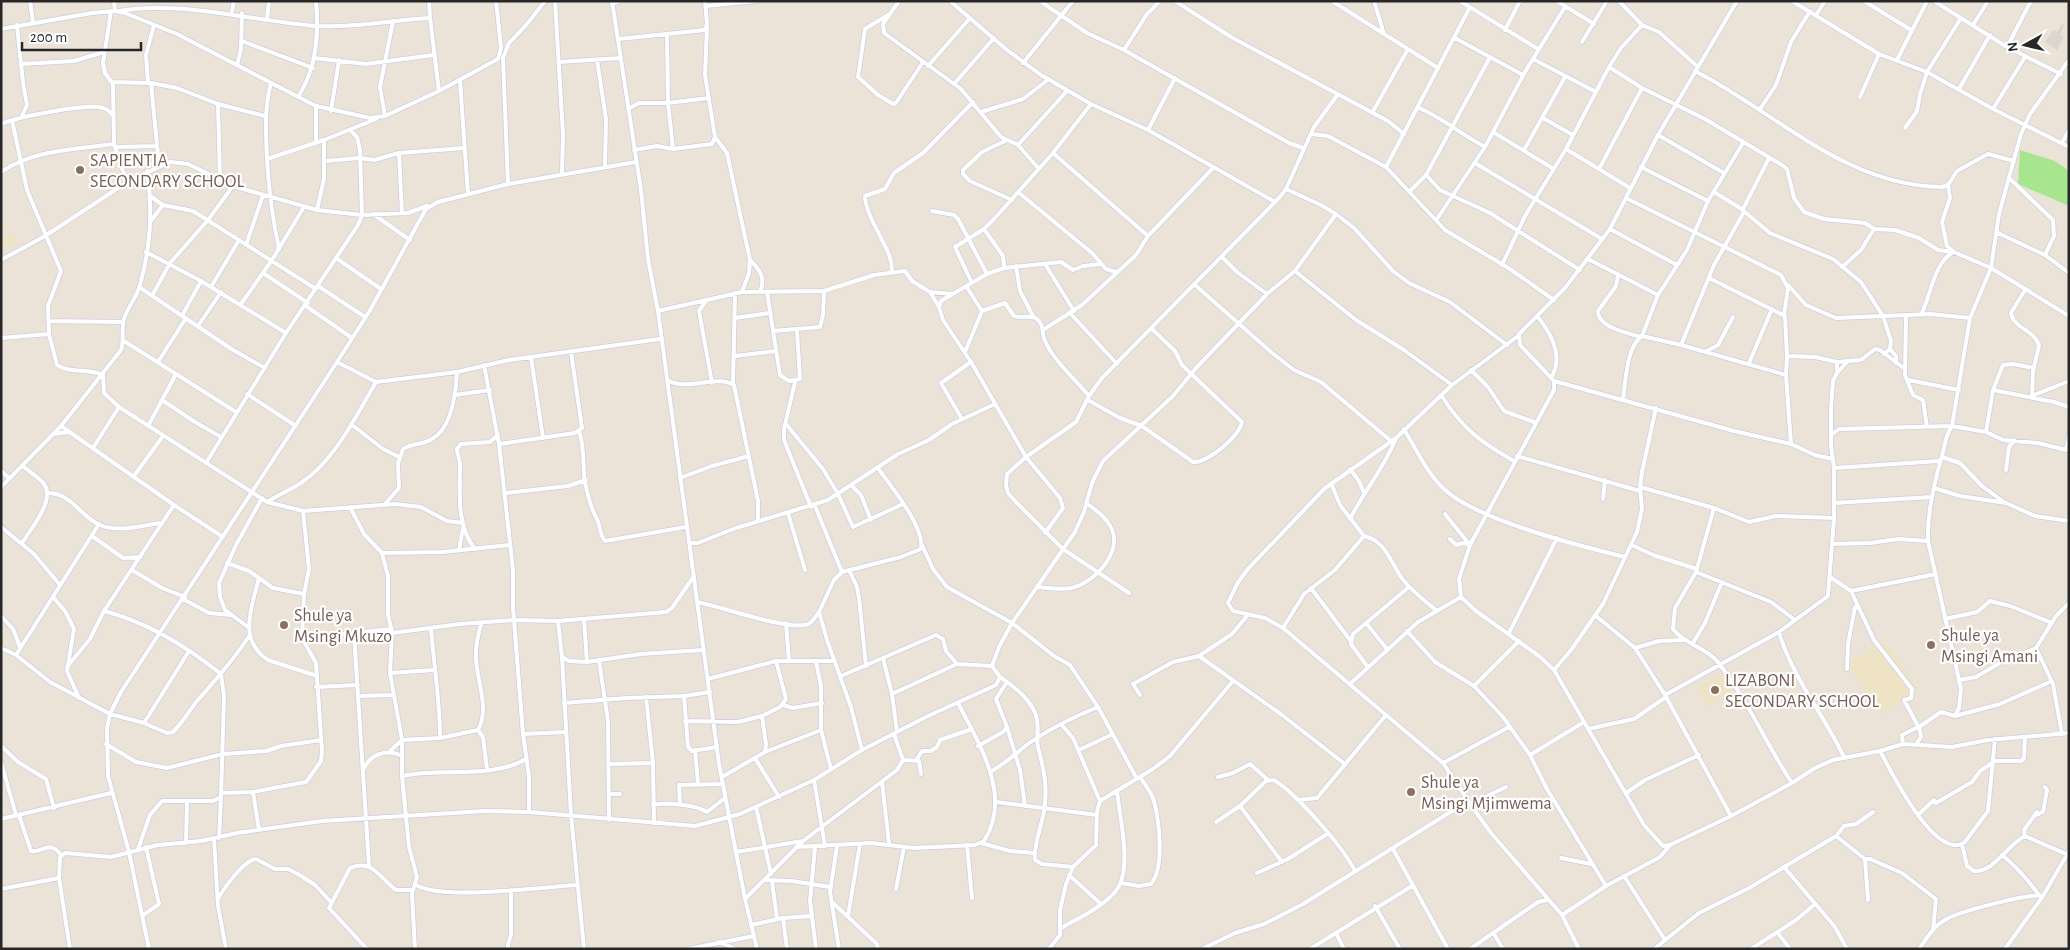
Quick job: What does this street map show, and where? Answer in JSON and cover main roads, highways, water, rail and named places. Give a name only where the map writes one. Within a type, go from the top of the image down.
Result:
[{"type":"place","name":"SAPIENTIA SECONDARY SCHOOL","points":[[80,170]]},
{"type":"place","name":"Shule ya Msingi Mkuzo","points":[[284,625]]},
{"type":"place","name":"Shule ya Msingi Amani","points":[[1931,645]]},
{"type":"place","name":"LIZABONI SECONDARY SCHOOL","points":[[1715,690]]},
{"type":"place","name":"Shule ya Msingi Mjimwema","points":[[1411,792]]}]
